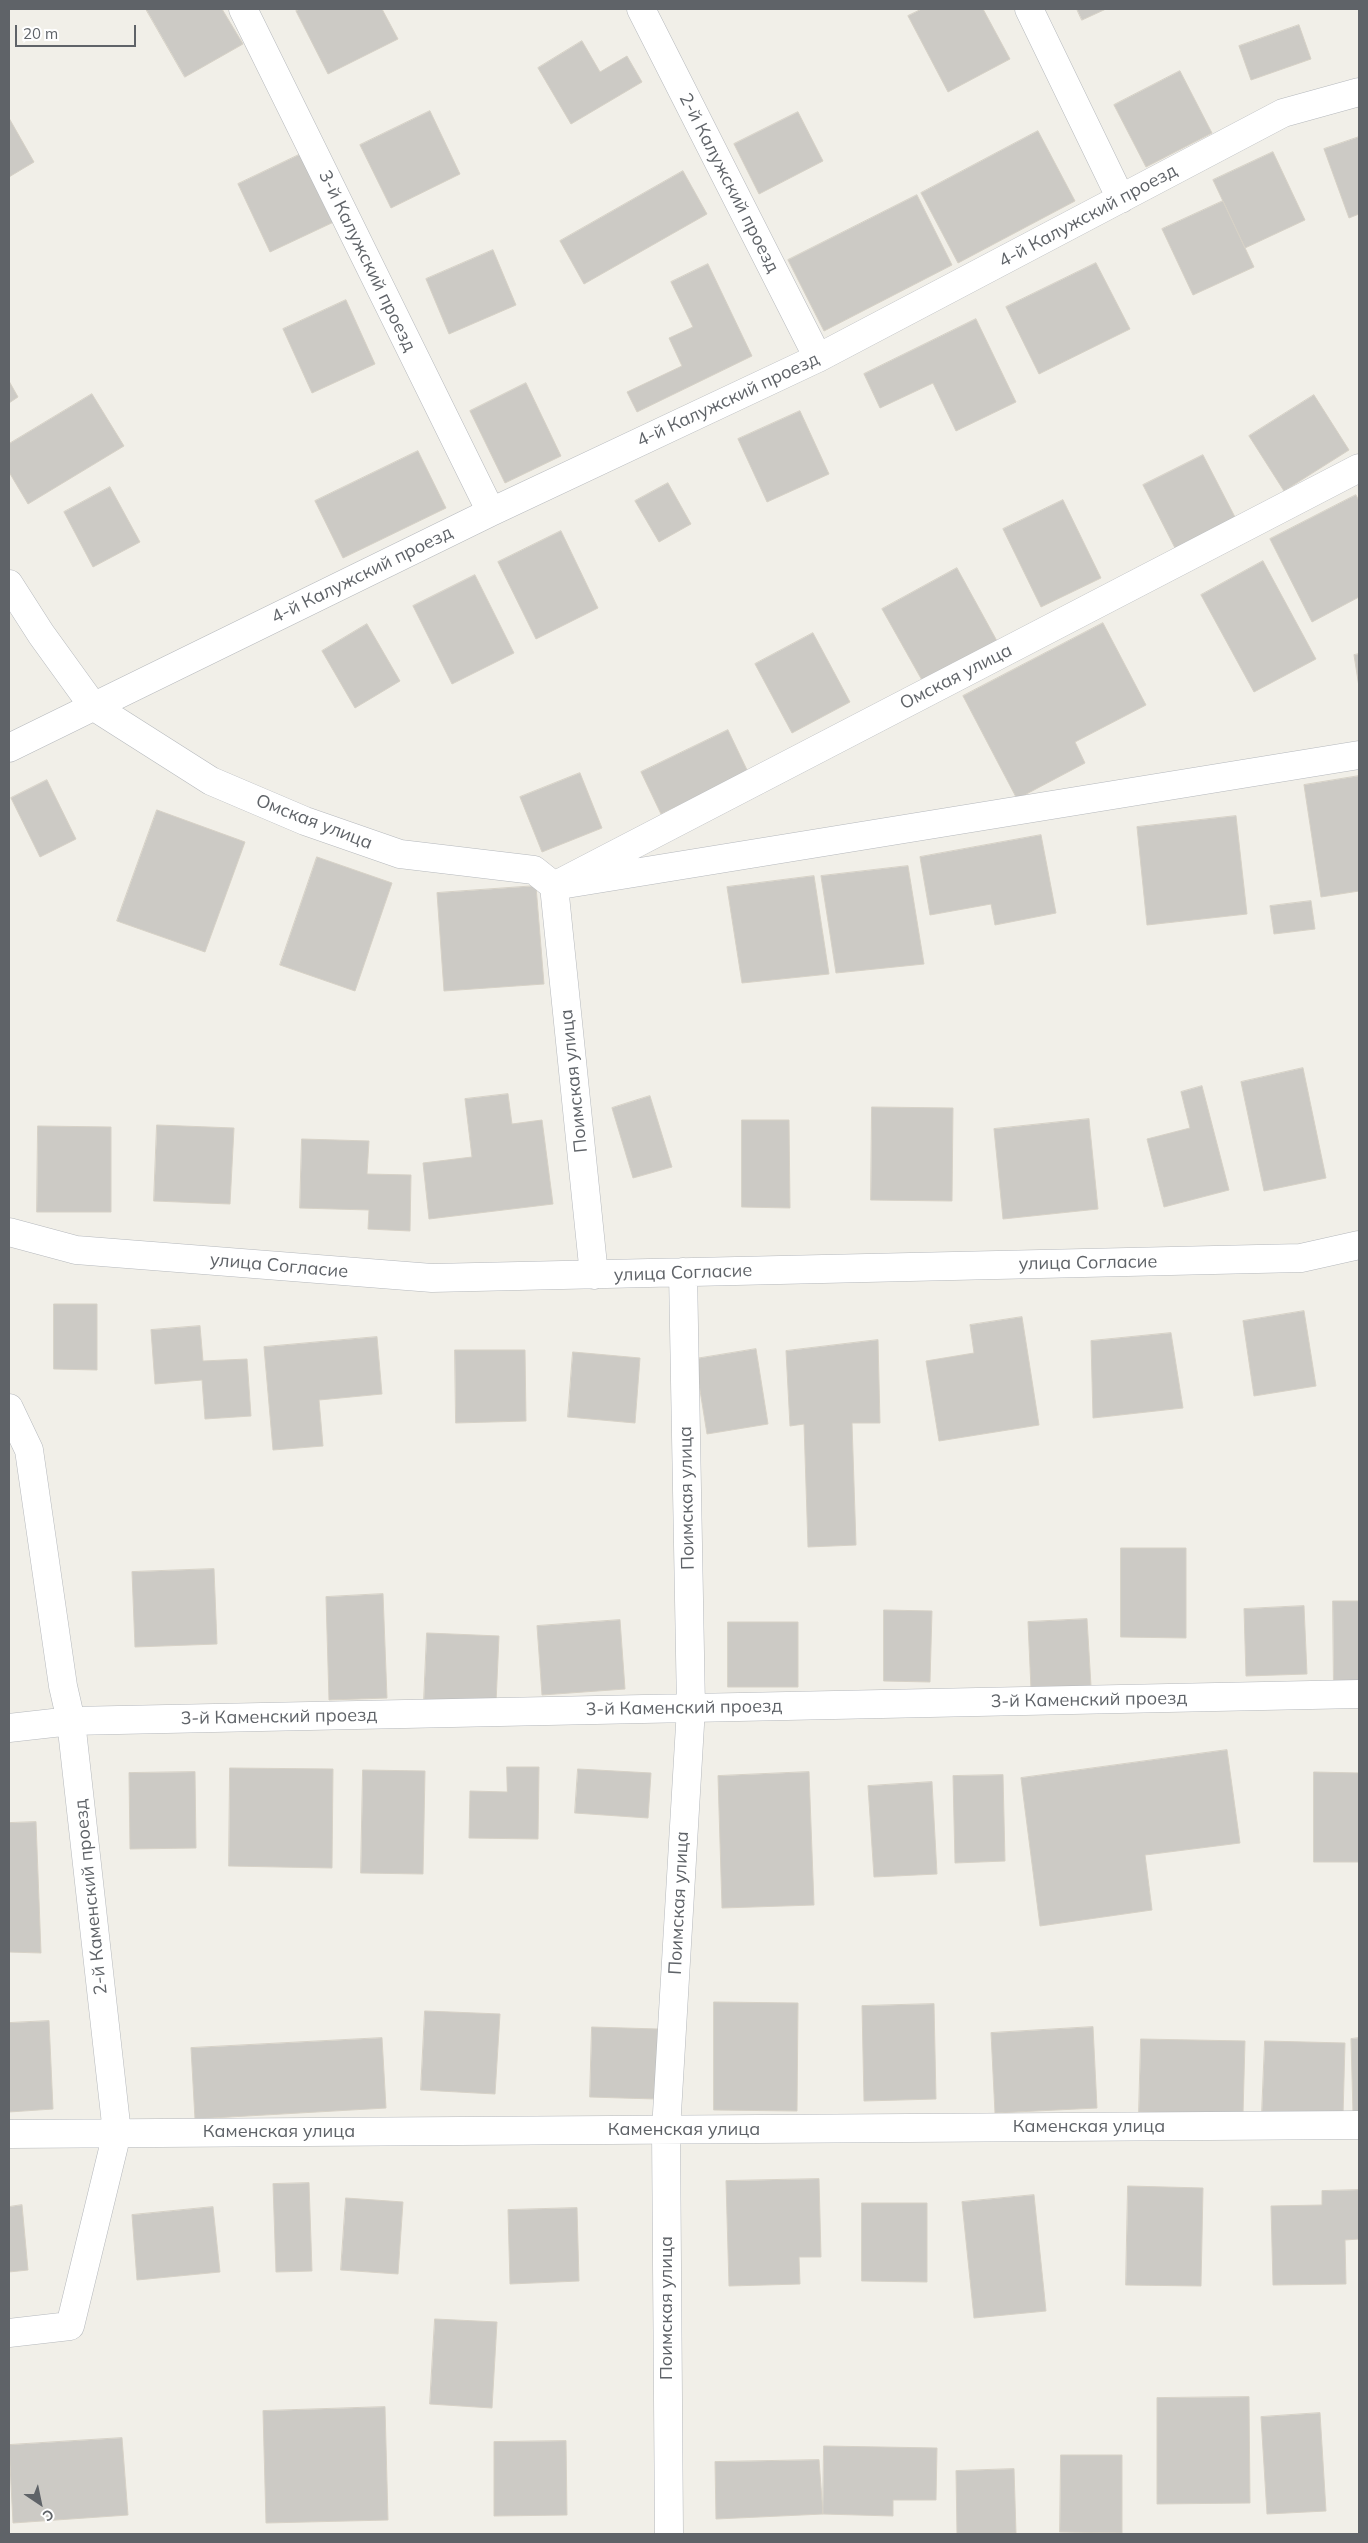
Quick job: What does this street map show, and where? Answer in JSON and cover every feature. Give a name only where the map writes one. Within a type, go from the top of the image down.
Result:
[{"type":"street","name":"3-й Калужский проезд","points":[[243,9],[491,512]]},
{"type":"street","name":"2-й Калужский проезд","points":[[640,9],[818,358]]},
{"type":"street","points":[[1029,9],[1121,199]]},
{"type":"street","name":"4-й Калужский проезд","points":[[9,748],[491,512],[818,358],[1283,113],[1359,92]]},
{"type":"street","name":"Омская улица","points":[[93,706],[211,781],[305,822],[400,854],[534,870],[554,886],[1359,468]]},
{"type":"street","points":[[9,584],[41,634],[93,706]]},
{"type":"street","points":[[554,886],[1359,755]]},
{"type":"street","name":"Поимская улица","points":[[554,886],[594,1276]]},
{"type":"street","name":"улица Согласие","points":[[9,1232],[76,1250],[432,1278],[594,1276],[683,1272],[1301,1258],[1359,1245]]},
{"type":"street","name":"Поимская улица","points":[[669,2534],[666,2130],[691,1708],[683,1272]]},
{"type":"street","name":"2-й Каменский проезд","points":[[9,1408],[29,1450],[63,1686],[71,1722],[117,2134],[70,2326],[9,2333]]},
{"type":"street","name":"3-й Каменский проезд","points":[[9,1728],[71,1722],[1359,1694]]},
{"type":"street","name":"Каменская улица","points":[[9,2134],[1359,2125]]},
{"type":"building","points":[[146,9],[222,9],[243,44],[185,77]]},
{"type":"building","points":[[300,9],[382,9],[398,39],[328,74],[296,11]]},
{"type":"building","points":[[922,9],[983,9],[1010,59],[948,92],[908,16]]},
{"type":"building","points":[[1077,9],[1106,9],[1082,20]]},
{"type":"building","points":[[1299,25],[1311,59],[1251,80],[1239,46]]},
{"type":"building","points":[[582,41],[600,72],[627,56],[642,82],[571,124],[538,68]]},
{"type":"building","points":[[1180,71],[1212,133],[1146,167],[1114,105]]},
{"type":"building","points":[[430,111],[460,174],[391,208],[360,145]]},
{"type":"building","points":[[798,112],[823,161],[759,194],[734,144]]},
{"type":"building","points":[[9,118],[34,162],[9,177]]},
{"type":"building","points":[[1038,131],[1075,201],[958,263],[921,193]]},
{"type":"building","points":[[1359,137],[1359,214],[1349,218],[1324,149]]},
{"type":"building","points":[[305,152],[338,220],[270,252],[238,184]]},
{"type":"building","points":[[1273,152],[1305,220],[1245,248],[1213,180]]},
{"type":"building","points":[[683,171],[707,214],[584,284],[560,241]]},
{"type":"building","points":[[917,195],[952,265],[824,331],[788,260]]},
{"type":"building","points":[[1223,201],[1254,267],[1193,295],[1162,229]]},
{"type":"building","points":[[493,250],[516,305],[449,334],[426,279]]},
{"type":"building","points":[[1096,263],[1130,329],[1039,374],[1006,307]]},
{"type":"building","points":[[708,264],[752,356],[637,412],[627,392],[682,366],[669,338],[693,327],[671,282]]},
{"type":"building","points":[[346,300],[375,364],[312,393],[283,329]]},
{"type":"building","points":[[976,319],[1016,402],[956,431],[933,383],[880,408],[864,374]]},
{"type":"building","points":[[9,381],[18,397],[9,403]]},
{"type":"building","points":[[526,383],[561,456],[505,483],[470,411]]},
{"type":"building","points":[[92,394],[124,446],[28,504],[9,472],[9,444]]},
{"type":"building","points":[[1314,395],[1349,450],[1284,491],[1249,436]]},
{"type":"building","points":[[800,411],[829,474],[767,502],[738,439]]},
{"type":"building","points":[[418,451],[446,508],[343,558],[315,501]]},
{"type":"building","points":[[1203,455],[1236,519],[1176,550],[1143,485]]},
{"type":"building","points":[[668,483],[691,524],[659,542],[635,501]]},
{"type":"building","points":[[110,487],[140,542],[93,567],[64,512]]},
{"type":"building","points":[[1356,495],[1359,501],[1359,597],[1312,622],[1270,539]]},
{"type":"building","points":[[1063,500],[1101,578],[1041,607],[1003,529]]},
{"type":"building","points":[[561,531],[598,608],[536,639],[498,562]]},
{"type":"building","points":[[1263,561],[1316,659],[1254,692],[1201,595]]},
{"type":"building","points":[[957,568],[997,641],[923,682],[882,609]]},
{"type":"building","points":[[475,575],[514,653],[452,684],[413,606]]},
{"type":"building","points":[[1103,623],[1146,705],[1075,742],[1085,763],[1017,799],[963,696]]},
{"type":"building","points":[[367,624],[400,681],[355,708],[322,651]]},
{"type":"building","points":[[813,633],[850,702],[792,733],[755,664]]},
{"type":"building","points":[[1359,654],[1359,687],[1354,655]]},
{"type":"building","points":[[728,730],[748,772],[661,814],[641,772]]},
{"type":"building","points":[[580,773],[602,828],[542,852],[520,797]]},
{"type":"building","points":[[1359,776],[1359,891],[1321,897],[1304,785]]},
{"type":"building","points":[[47,780],[76,839],[40,857],[11,798]]},
{"type":"building","points":[[157,810],[245,842],[205,952],[117,921]]},
{"type":"building","points":[[1236,816],[1247,914],[1147,925],[1137,827]]},
{"type":"building","points":[[1041,835],[1056,913],[995,925],[991,904],[930,915],[920,857]]},
{"type":"building","points":[[317,857],[392,883],[355,991],[280,965]]},
{"type":"building","points":[[908,866],[924,964],[836,973],[821,876]]},
{"type":"building","points":[[814,876],[829,974],[742,983],[727,887]]},
{"type":"building","points":[[536,886],[544,984],[444,991],[437,893]]},
{"type":"building","points":[[1311,901],[1315,929],[1274,934],[1270,906]]},
{"type":"building","points":[[1303,1068],[1326,1178],[1264,1191],[1241,1082]]},
{"type":"building","points":[[1202,1086],[1229,1190],[1164,1207],[1147,1139],[1190,1128],[1181,1092]]},
{"type":"building","points":[[508,1094],[512,1124],[542,1120],[553,1204],[429,1219],[423,1163],[472,1157],[465,1099]]},
{"type":"building","points":[[650,1096],[672,1167],[633,1178],[612,1108]]},
{"type":"building","points":[[872,1107],[953,1108],[952,1201],[871,1200]]},
{"type":"building","points":[[1089,1119],[1098,1209],[1003,1219],[994,1129]]},
{"type":"building","points":[[742,1120],[789,1120],[790,1208],[742,1207]]},
{"type":"building","points":[[157,1125],[234,1128],[230,1204],[154,1201]]},
{"type":"building","points":[[38,1126],[111,1127],[111,1212],[37,1212]]},
{"type":"building","points":[[302,1139],[369,1141],[367,1174],[411,1175],[410,1231],[368,1229],[369,1210],[300,1208]]},
{"type":"building","points":[[54,1304],[97,1304],[97,1370],[54,1369]]},
{"type":"building","points":[[1304,1311],[1316,1386],[1254,1396],[1243,1321]]},
{"type":"building","points":[[1022,1317],[1039,1425],[939,1441],[926,1361],[974,1353],[970,1325]]},
{"type":"building","points":[[200,1326],[203,1361],[247,1359],[251,1416],[205,1419],[202,1380],[155,1384],[151,1330]]},
{"type":"building","points":[[1171,1333],[1183,1408],[1093,1418],[1091,1341]]},
{"type":"building","points":[[377,1337],[382,1394],[319,1400],[323,1446],[273,1450],[264,1347]]},
{"type":"building","points":[[878,1340],[880,1423],[852,1423],[856,1545],[808,1547],[804,1424],[790,1426],[786,1351]]},
{"type":"building","points":[[756,1349],[768,1424],[707,1434],[695,1359]]},
{"type":"building","points":[[455,1350],[525,1350],[526,1421],[456,1423]]},
{"type":"building","points":[[573,1352],[640,1358],[635,1423],[568,1417]]},
{"type":"building","points":[[1121,1548],[1186,1548],[1186,1638],[1121,1637]]},
{"type":"building","points":[[214,1569],[217,1644],[135,1647],[132,1572]]},
{"type":"building","points":[[383,1594],[387,1698],[329,1700],[326,1597]]},
{"type":"building","points":[[1333,1601],[1359,1601],[1359,1695],[1334,1695]]},
{"type":"building","points":[[1304,1606],[1307,1674],[1246,1676],[1244,1609]]},
{"type":"building","points":[[884,1610],[932,1611],[930,1682],[884,1681]]},
{"type":"building","points":[[1087,1619],[1091,1686],[1031,1689],[1028,1622]]},
{"type":"building","points":[[620,1620],[625,1689],[542,1695],[537,1626]]},
{"type":"building","points":[[728,1622],[798,1622],[798,1687],[728,1687]]},
{"type":"building","points":[[427,1633],[499,1636],[496,1703],[424,1701]]},
{"type":"building","points":[[1227,1750],[1240,1843],[1145,1855],[1152,1910],[1040,1926],[1021,1778]]},
{"type":"building","points":[[507,1767],[539,1767],[538,1839],[469,1838],[470,1791],[507,1792]]},
{"type":"building","points":[[230,1768],[333,1769],[332,1868],[229,1866]]},
{"type":"building","points":[[578,1769],[651,1773],[648,1818],[575,1813]]},
{"type":"building","points":[[363,1770],[425,1771],[423,1874],[361,1873]]},
{"type":"building","points":[[195,1772],[196,1848],[130,1849],[129,1773]]},
{"type":"building","points":[[809,1772],[814,1905],[722,1908],[718,1776]]},
{"type":"building","points":[[1314,1772],[1359,1773],[1359,1862],[1314,1862]]},
{"type":"building","points":[[1003,1775],[1005,1861],[955,1863],[953,1776]]},
{"type":"building","points":[[932,1782],[937,1874],[874,1877],[868,1786]]},
{"type":"building","points":[[36,1822],[41,1953],[9,1952],[9,1823]]},
{"type":"building","points":[[714,2002],[798,2003],[797,2111],[714,2110]]},
{"type":"building","points":[[934,2004],[936,2099],[864,2101],[862,2006]]},
{"type":"building","points":[[425,2011],[500,2014],[495,2094],[421,2090]]},
{"type":"building","points":[[49,2021],[53,2109],[9,2112],[9,2023]]},
{"type":"building","points":[[592,2027],[658,2029],[655,2099],[590,2097]]},
{"type":"building","points":[[1093,2027],[1097,2108],[995,2113],[991,2033]]},
{"type":"building","points":[[382,2038],[386,2108],[195,2119],[191,2048]]},
{"type":"building","points":[[1359,2038],[1359,2113],[1353,2114],[1351,2039]]},
{"type":"building","points":[[1141,2039],[1245,2041],[1243,2114],[1139,2112]]},
{"type":"building","points":[[1265,2041],[1345,2043],[1343,2116],[1262,2113]]},
{"type":"building","points":[[819,2179],[821,2257],[799,2257],[800,2284],[729,2286],[726,2181]]},
{"type":"building","points":[[309,2183],[312,2271],[276,2272],[273,2184]]},
{"type":"building","points":[[1128,2186],[1203,2188],[1201,2286],[1126,2285]]},
{"type":"building","points":[[1359,2190],[1359,2239],[1345,2240],[1346,2284],[1273,2285],[1271,2206],[1322,2205],[1322,2191]]},
{"type":"building","points":[[1034,2195],[1046,2311],[974,2318],[962,2202]]},
{"type":"building","points":[[346,2198],[403,2202],[398,2274],[341,2270]]},
{"type":"building","points":[[862,2203],[927,2203],[927,2282],[862,2281]]},
{"type":"building","points":[[22,2205],[28,2270],[9,2272],[9,2207]]},
{"type":"building","points":[[213,2207],[220,2272],[137,2280],[132,2215]]},
{"type":"building","points":[[577,2208],[579,2281],[510,2284],[508,2210]]},
{"type":"building","points":[[435,2319],[497,2322],[492,2408],[430,2404]]},
{"type":"building","points":[[1249,2397],[1250,2503],[1157,2504],[1157,2398]]},
{"type":"building","points":[[385,2407],[388,2520],[266,2523],[263,2411]]},
{"type":"building","points":[[1320,2413],[1326,2511],[1267,2514],[1261,2417]]},
{"type":"building","points":[[122,2438],[128,2515],[13,2523],[9,2445]]},
{"type":"building","points":[[566,2441],[567,2515],[494,2516],[494,2442]]},
{"type":"building","points":[[824,2446],[937,2448],[936,2500],[893,2500],[893,2516],[823,2514]]},
{"type":"building","points":[[1061,2455],[1122,2455],[1122,2533],[1060,2532]]},
{"type":"building","points":[[819,2460],[823,2514],[716,2519],[715,2462]]},
{"type":"building","points":[[1014,2469],[1016,2533],[957,2534],[956,2471]]}]
